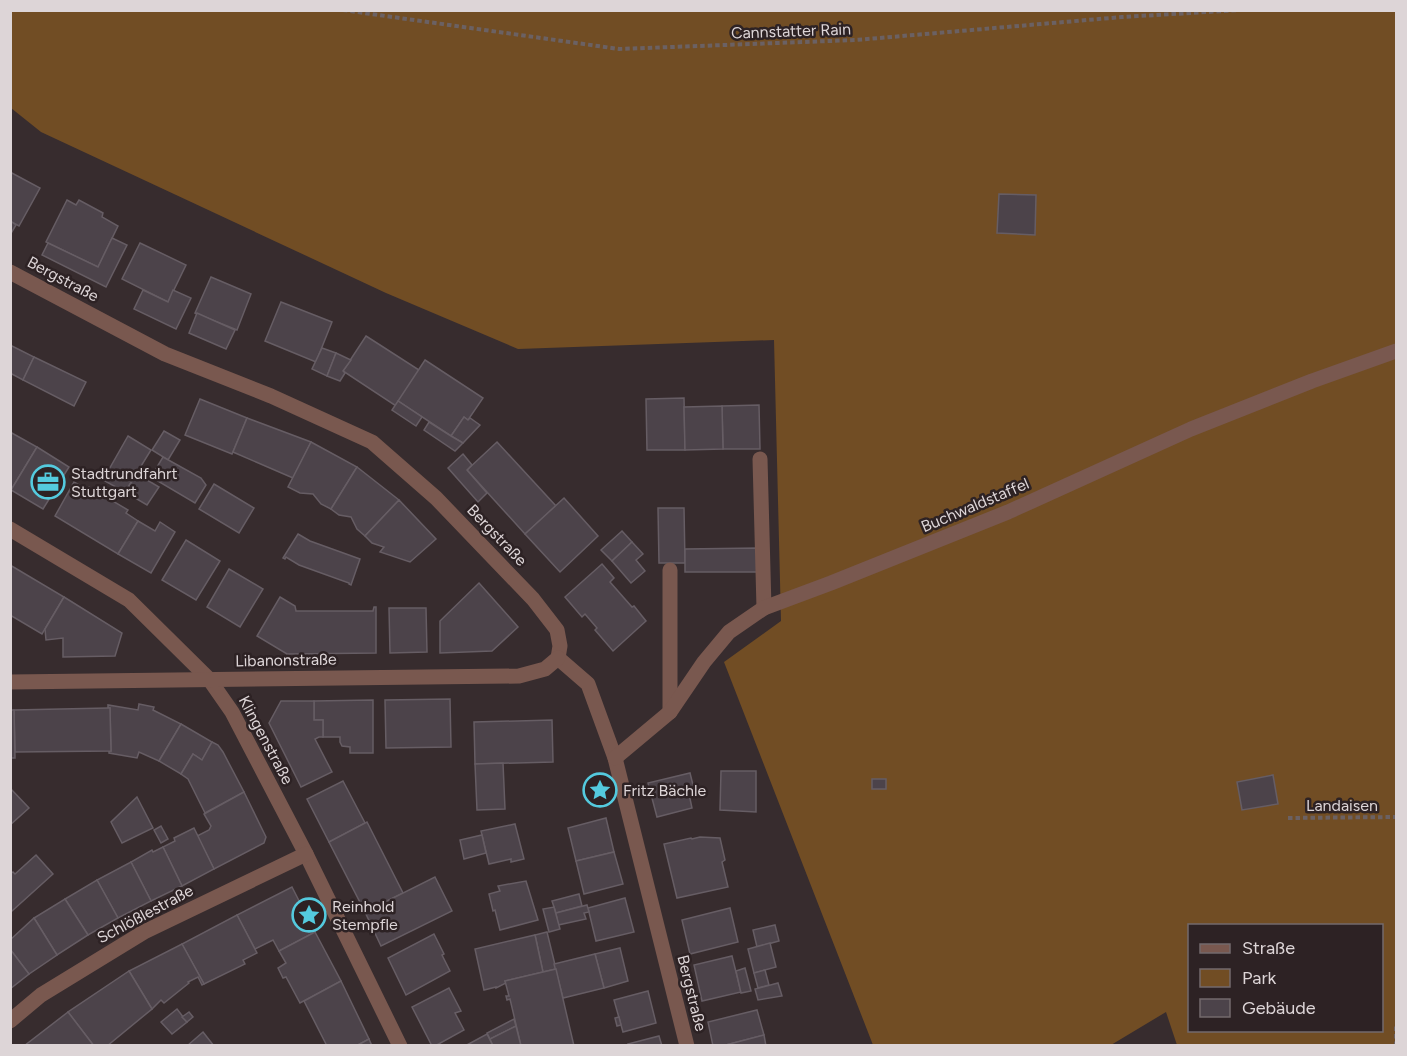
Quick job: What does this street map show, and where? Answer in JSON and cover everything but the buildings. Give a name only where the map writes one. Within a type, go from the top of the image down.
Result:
[{"type":"street","name":"Bergstraße","points":[[10,272],[165,354],[271,396],[372,442],[436,498],[533,599],[557,630],[560,646],[558,658],[588,684],[615,758],[687,1046]]},
{"type":"street","name":"Buchwaldstaffel","points":[[615,758],[670,712],[704,662],[729,632],[764,608],[1008,512],[1191,429],[1312,381],[1396,351]]},
{"type":"street","points":[[760,459],[764,608]]},
{"type":"street","name":"Klingenstraße","points":[[10,529],[129,600],[209,679],[232,712],[306,854],[400,1046]]},
{"type":"street","points":[[670,570],[670,712]]},
{"type":"street","name":"Libanonstraße","points":[[10,682],[519,676],[545,669],[558,658]]},
{"type":"street","name":"Schlößlestraße","points":[[10,1021],[41,995],[144,932],[306,854]]},
{"type":"path","name":"Cannstatter Rain","points":[[343,10],[619,49],[856,40],[1122,17],[1241,10]]},
{"type":"path","name":"Landaisen","points":[[1288,818],[1396,817]]},
{"type":"path","points":[[1396,1026],[1396,1046]]},
{"type":"green space","points":[[10,11],[1396,11],[1396,1045],[1177,1045],[1166,1012],[1111,1045],[873,1045],[724,662],[781,621],[774,340],[518,349],[386,293],[41,132],[11,108]]},
{"type":"place","name":"Stadtrundfahrt Stuttgart","points":[[48,482]]},
{"type":"place","name":"Fritz Bächle","points":[[600,790]]},
{"type":"place","name":"Reinhold Stempfle","points":[[309,915]]}]
